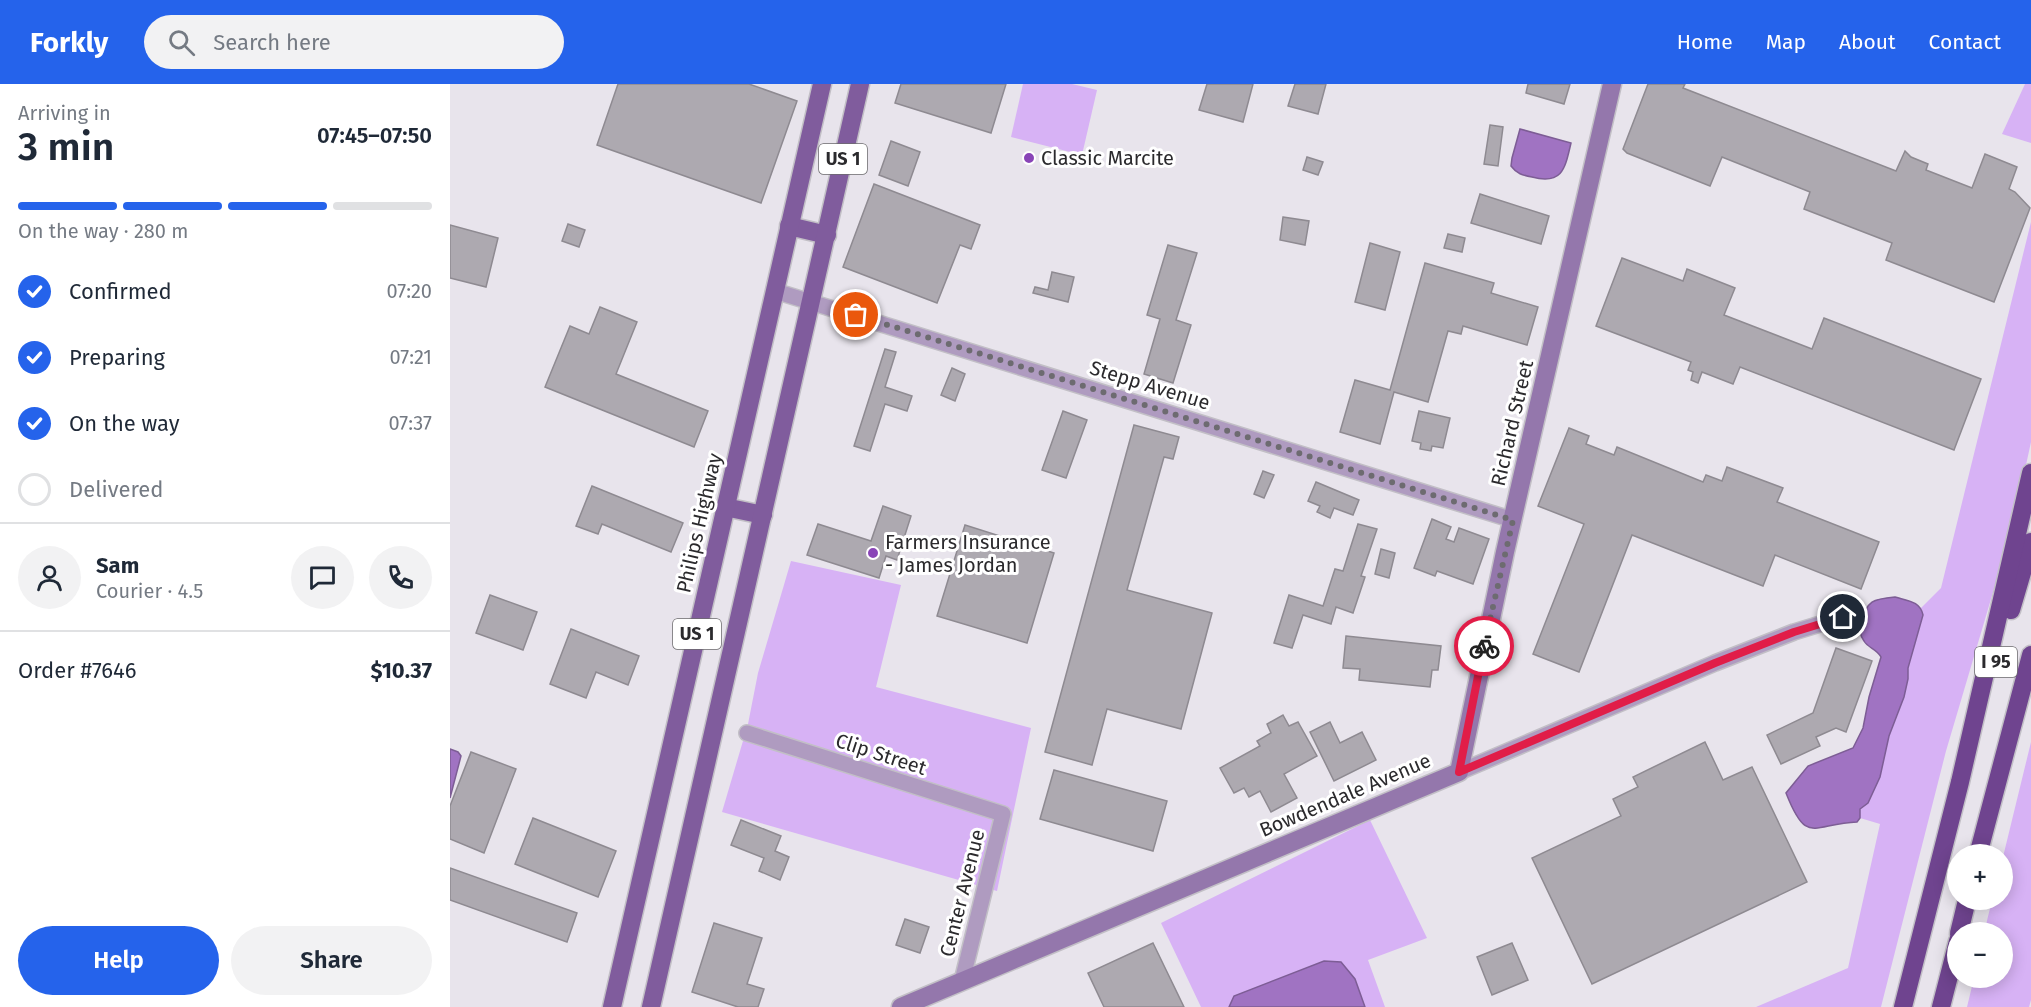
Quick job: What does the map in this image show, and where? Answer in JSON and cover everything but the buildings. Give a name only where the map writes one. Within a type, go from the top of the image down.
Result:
[{"type":"highway","points":[[1960,782],[2031,473]]},
{"type":"highway","name":"I 95","points":[[1903,1007],[1960,782],[2031,542]]},
{"type":"highway","name":"I 95","points":[[1981,844],[2031,655]]},
{"type":"highway","points":[[1995,788],[2031,698]]},
{"type":"highway","points":[[1941,1007],[1947,984]]},
{"type":"main road","name":"Philips Highway","points":[[612,1007],[822,84]]},
{"type":"main road","name":"US 1","points":[[651,1007],[860,84]]},
{"type":"main road","points":[[789,226],[826,235]]},
{"type":"main road","points":[[725,507],[763,515]]},
{"type":"street","name":"Richard Street","points":[[1459,772],[1502,563],[1612,84]]},
{"type":"street","name":"Stepp Avenue","points":[[775,291],[1513,520]]},
{"type":"street","name":"Bowdendale Avenue","points":[[901,1007],[1715,663],[1794,632],[1843,617]]},
{"type":"street","name":"Clip Street","points":[[747,733],[1003,814]]},
{"type":"street","name":"Center Avenue","points":[[962,981],[1003,814]]},
{"type":"shaded area","points":[[1023,84],[1072,84],[1097,90],[1082,155],[1011,137]]},
{"type":"shaded area","points":[[2025,84],[2031,84],[2031,143],[2002,134]]},
{"type":"shaded area","points":[[1520,129],[1571,143],[1561,172],[1550,179],[1542,179],[1523,175],[1511,166]]},
{"type":"shaded area","points":[[2031,222],[2031,442],[1999,572],[1946,751],[1881,1007],[1756,1007],[1848,968],[1880,824],[1860,818],[1859,809],[1868,802],[1880,777],[1889,736],[1908,679],[1908,668],[1923,615],[1921,608],[1941,588]]},
{"type":"shaded area","points":[[791,561],[901,585],[876,687],[1031,728],[997,891],[722,812],[748,724],[758,673]]},
{"type":"shaded area","points":[[1895,597],[1916,604],[1923,615],[1908,668],[1904,697],[1889,736],[1880,777],[1868,803],[1860,809],[1860,818],[1857,822],[1820,828],[1806,826],[1793,810],[1786,793],[1808,766],[1853,748],[1863,728],[1869,697],[1881,657],[1862,639],[1861,623],[1872,602]]},
{"type":"shaded area","points":[[2031,742],[2031,1000],[2029,1007],[1967,1007],[1972,988],[2013,988],[2013,922],[1987,922],[1990,910],[2013,910],[2013,844],[2006,844]]},
{"type":"shaded area","points":[[450,749],[461,756],[450,798]]},
{"type":"shaded area","points":[[1370,820],[1427,938],[1368,960],[1385,1007],[1365,1007],[1355,979],[1234,996],[1229,1007],[1201,1007],[1161,923]]},
{"type":"shaded area","points":[[1324,961],[1341,962],[1355,979],[1365,1007],[1229,1007],[1234,996]]},
{"type":"way so far","points":[[856,315],[1513,520],[1484,646]]},
{"type":"place","name":"Classic Marcite","points":[[1029,158]]},
{"type":"place","name":"Farmers Insurance - James Jordan","points":[[873,553]]},
{"type":"route","points":[[1484,646],[1459,772],[1715,663],[1794,632],[1843,617]]}]
